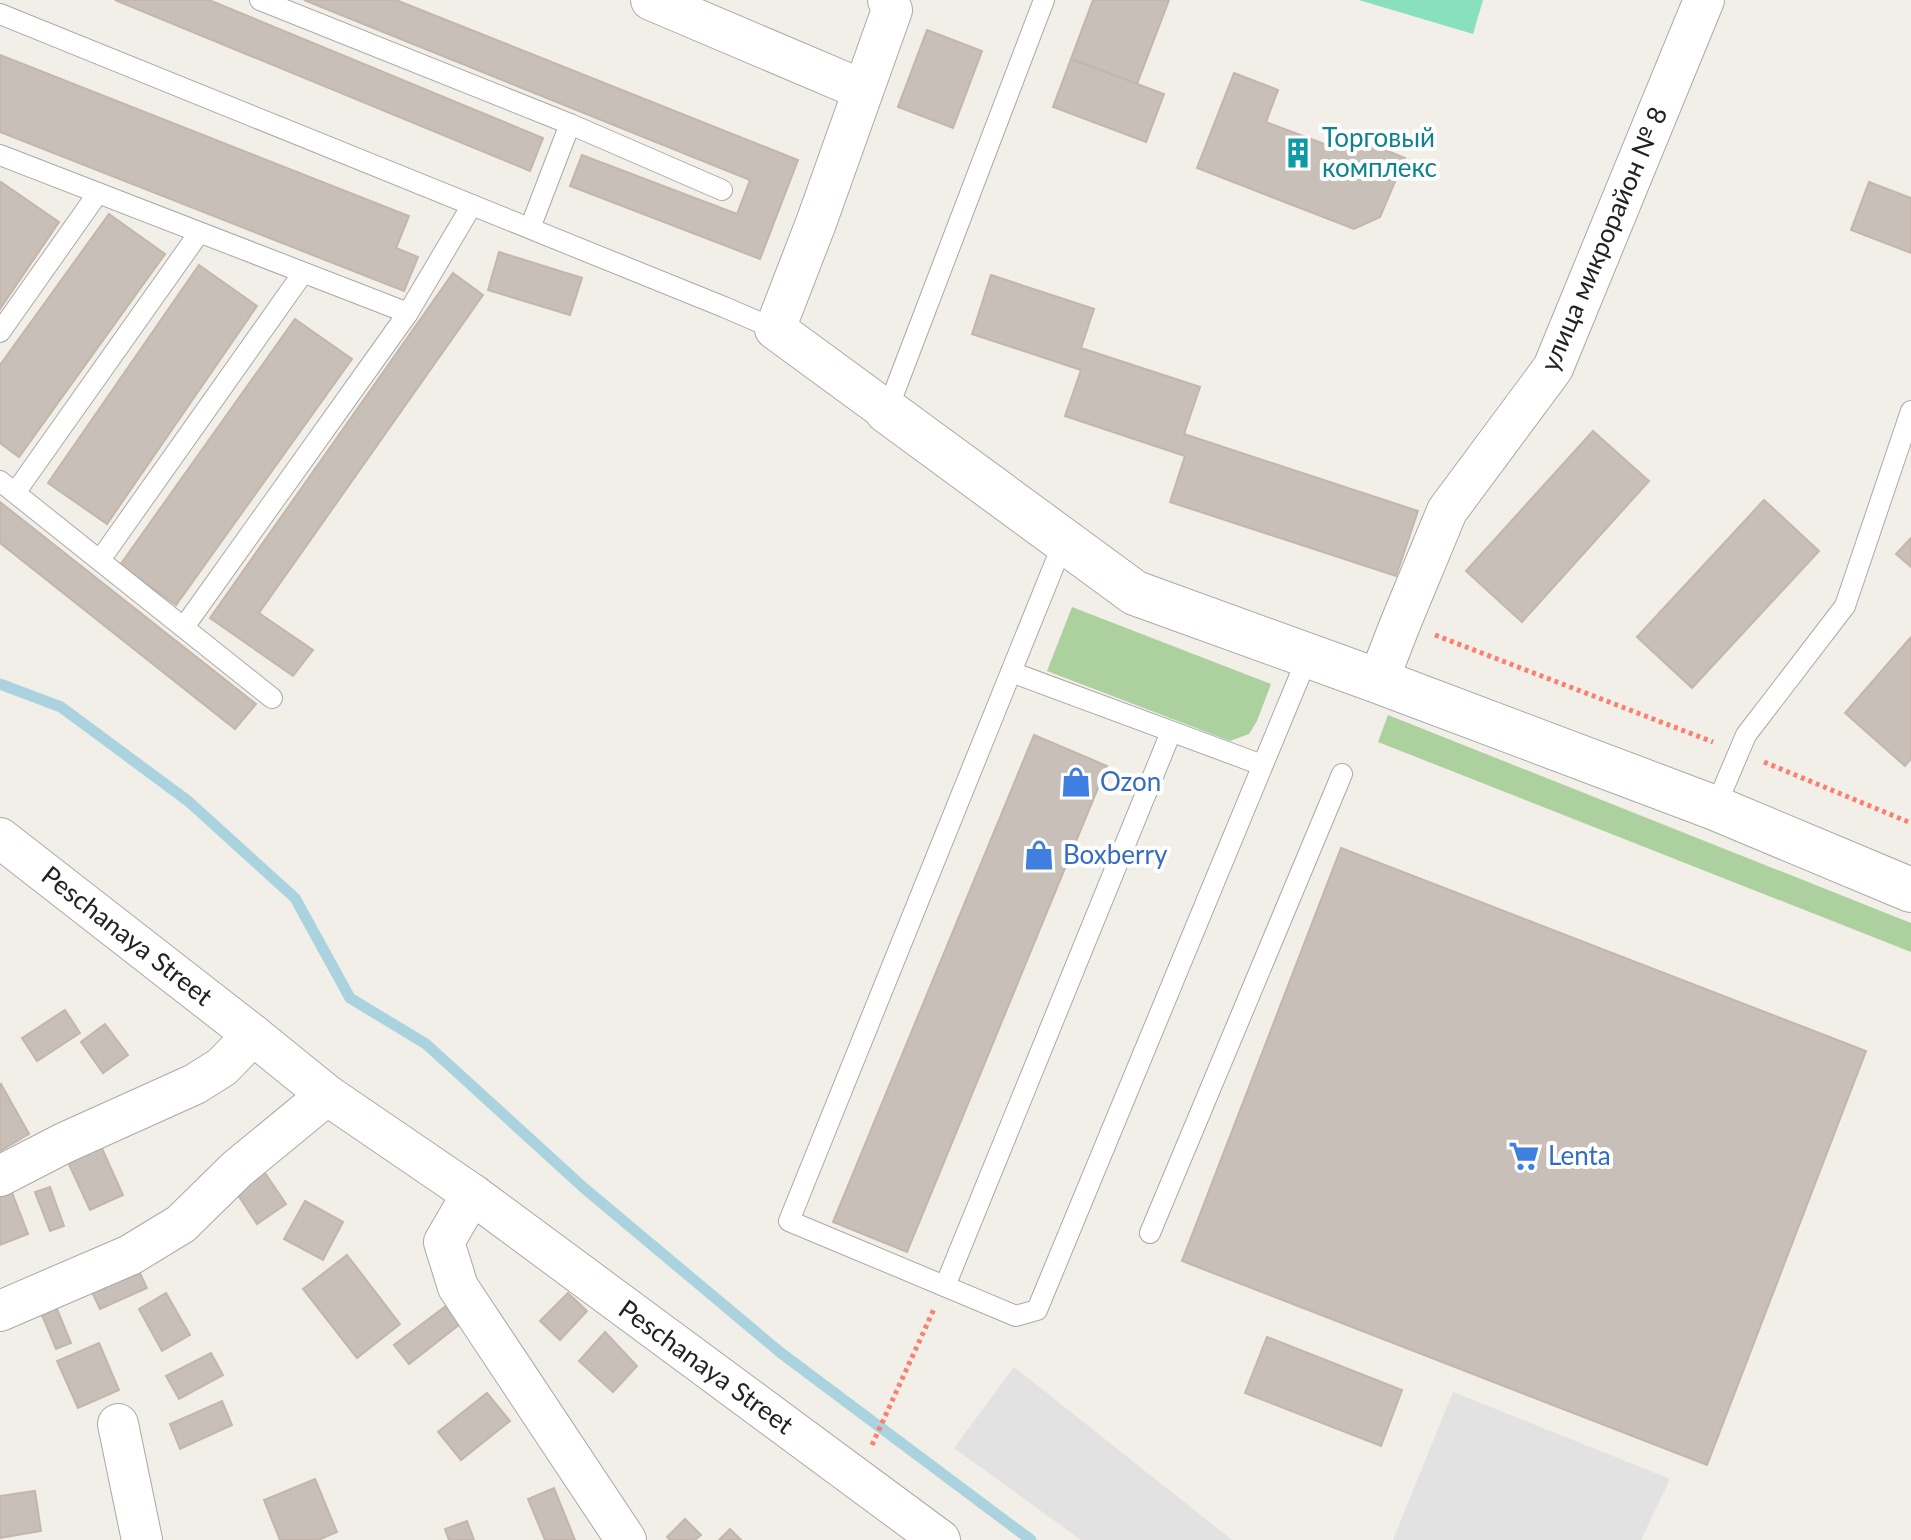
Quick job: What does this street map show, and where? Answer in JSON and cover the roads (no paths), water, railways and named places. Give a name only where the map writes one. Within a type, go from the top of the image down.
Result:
[{"type":"street","points":[[651,0],[863,90]]},
{"type":"street","points":[[888,0],[892,10],[775,329],[1135,593],[1715,808],[1911,890]]},
{"type":"street","name":"улица микрорайон № 8","points":[[1378,681],[1447,511],[1553,368],[1704,0]]},
{"type":"street","name":"Peschanaya Street","points":[[0,838],[327,1095],[472,1194],[940,1540]]},
{"type":"street","points":[[0,1176],[64,1143],[195,1084],[222,1067],[253,1035]]},
{"type":"street","points":[[0,1311],[130,1255],[181,1224],[237,1169],[327,1095]]},
{"type":"street","points":[[472,1194],[444,1242],[458,1287],[626,1540]]},
{"type":"street","points":[[118,1424],[142,1540]]},
{"type":"lane","points":[[260,0],[570,124],[722,190]]},
{"type":"lane","points":[[887,411],[1044,0]]},
{"type":"lane","points":[[0,14],[775,329]]},
{"type":"lane","points":[[530,228],[570,124]]},
{"type":"lane","points":[[0,155],[408,313]]},
{"type":"lane","points":[[0,332],[98,193]]},
{"type":"lane","points":[[184,627],[408,313],[472,205]]},
{"type":"lane","points":[[199,233],[8,487],[272,698]]},
{"type":"lane","points":[[100,560],[303,273]]},
{"type":"lane","points":[[1715,808],[1746,735],[1845,606],[1911,411]]},
{"type":"lane","points":[[1064,541],[789,1221],[1016,1316],[1037,1310],[1308,656]]},
{"type":"lane","points":[[1011,672],[1262,765]]},
{"type":"lane","points":[[945,1286],[1171,732]]},
{"type":"lane","points":[[1150,1233],[1342,774]]},
{"type":"waterway","points":[[0,684],[61,707],[188,801],[295,898],[350,998],[426,1044],[584,1188],[781,1353],[1031,1540]]},
{"type":"place","name":"Торговый комплекс","points":[[1298,153]]},
{"type":"place","name":"Ozon","points":[[1076,782]]},
{"type":"place","name":"Boxberry","points":[[1039,855]]},
{"type":"place","name":"Lenta","points":[[1524,1156]]}]
